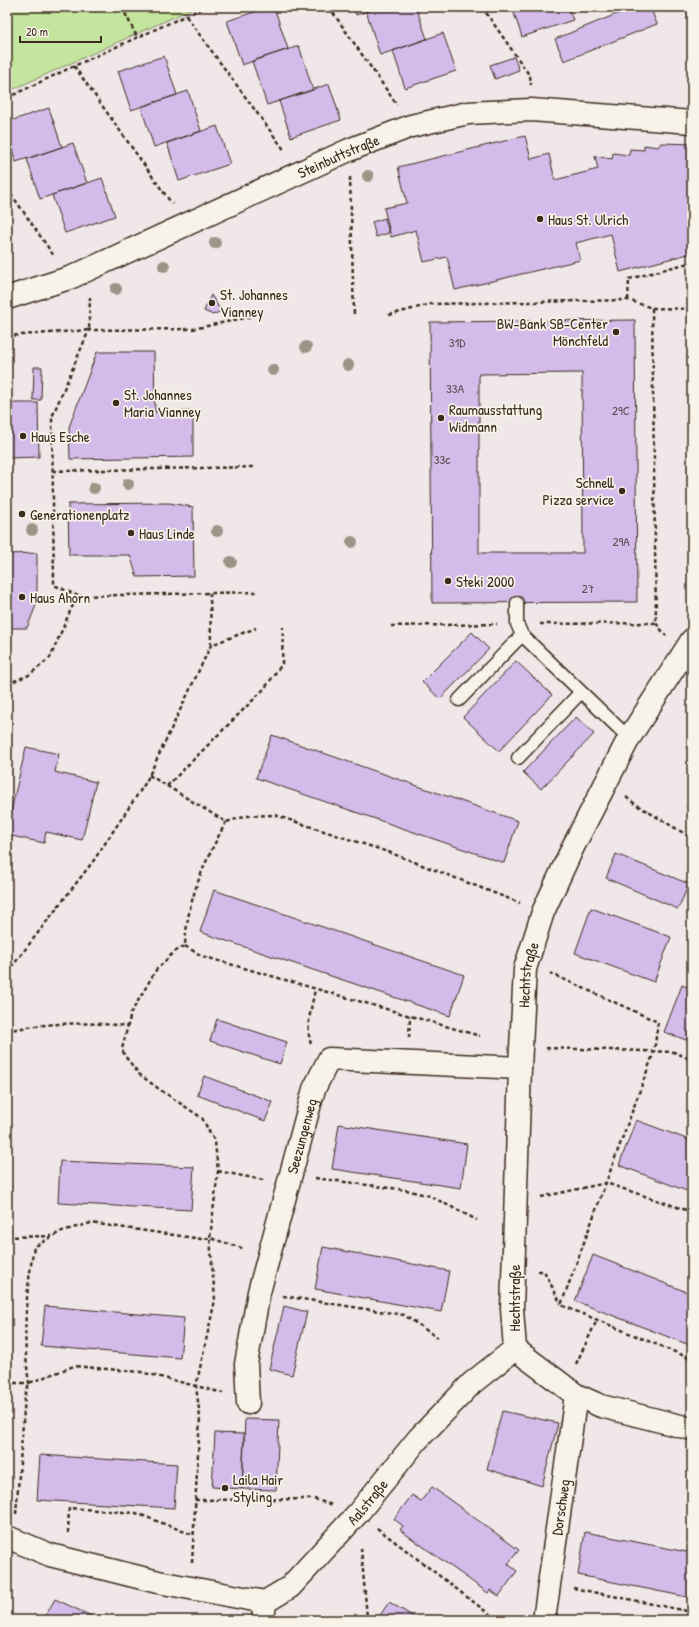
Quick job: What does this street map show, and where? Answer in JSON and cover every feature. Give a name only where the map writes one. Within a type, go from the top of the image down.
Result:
[{"type":"street","name":"Steinbuttstraße","points":[[7,298],[72,277],[350,150],[411,126],[468,113],[531,110],[692,122]]},
{"type":"street","name":"Hechtstraße","points":[[515,1349],[512,1309],[520,1058],[525,969],[543,912],[573,847],[630,738],[692,640]]},
{"type":"street","name":"Seezungenweg","points":[[248,1400],[246,1364],[258,1292],[314,1089],[329,1059],[520,1058]]},
{"type":"street","points":[[515,1349],[576,1395],[601,1406],[692,1429]]},
{"type":"street","name":"Aalstraße","points":[[11,1539],[66,1559],[158,1582],[191,1588],[264,1611],[290,1587],[358,1513],[418,1439],[472,1383],[515,1349]]},
{"type":"street","name":"Dorschweg","points":[[544,1620],[576,1395]]},
{"type":"lane","points":[[517,603],[519,630],[581,692],[630,738]]},
{"type":"lane","points":[[459,700],[519,630]]},
{"type":"lane","points":[[518,758],[581,692]]},
{"type":"path","points":[[122,7],[137,37]]},
{"type":"path","points":[[7,98],[205,7]]},
{"type":"path","points":[[329,7],[411,126]]},
{"type":"path","points":[[482,7],[530,76],[531,110]]},
{"type":"path","points":[[685,7],[692,19]]},
{"type":"path","points":[[186,16],[301,173]]},
{"type":"path","points":[[74,66],[186,225]]},
{"type":"path","points":[[350,150],[354,315]]},
{"type":"path","points":[[7,188],[58,262],[90,294],[89,330],[52,417],[54,585],[78,596],[256,592]]},
{"type":"path","points":[[628,300],[629,279],[692,262]]},
{"type":"path","points":[[389,315],[431,304],[628,300],[652,308],[692,309]]},
{"type":"path","points":[[391,626],[519,630],[656,623],[652,308]]},
{"type":"path","points":[[7,336],[89,330],[193,329],[254,316]]},
{"type":"path","points":[[53,471],[255,467]]},
{"type":"path","points":[[7,973],[94,860],[149,775],[211,645],[210,593]]},
{"type":"path","points":[[7,684],[29,674],[50,658],[78,596]]},
{"type":"path","points":[[167,786],[266,688],[282,664],[283,627]]},
{"type":"path","points":[[211,645],[256,628]]},
{"type":"path","points":[[149,775],[226,822]]},
{"type":"path","points":[[608,781],[635,804],[692,838]]},
{"type":"path","points":[[185,946],[186,921],[192,896],[213,845],[226,822],[247,816],[276,815],[391,853],[543,912]]},
{"type":"path","points":[[185,946],[202,956],[480,1036]]},
{"type":"path","points":[[185,946],[174,952],[156,970],[131,1013],[122,1049],[125,1056],[139,1074],[202,1118],[216,1142],[218,1171],[210,1238],[215,1300],[196,1386],[200,1417],[191,1588]]},
{"type":"path","points":[[528,962],[658,1022],[654,1052],[561,1305]]},
{"type":"path","points":[[308,1024],[315,989]]},
{"type":"path","points":[[7,1031],[30,1026],[99,1023],[128,1026]]},
{"type":"path","points":[[520,1058],[674,1052],[692,1060]]},
{"type":"path","points":[[218,1171],[288,1180],[412,1192],[430,1196],[477,1220]]},
{"type":"path","points":[[515,1203],[606,1183],[692,1212]]},
{"type":"path","points":[[11,1539],[25,1397],[29,1383],[26,1361],[27,1285],[34,1247],[62,1231],[91,1222],[202,1240],[210,1238],[268,1256]]},
{"type":"path","points":[[7,1237],[52,1236]]},
{"type":"path","points":[[513,1272],[544,1271],[561,1305],[692,1359]]},
{"type":"path","points":[[258,1292],[404,1315],[438,1338]]},
{"type":"path","points":[[580,1356],[597,1320]]},
{"type":"path","points":[[7,1383],[29,1383],[74,1366],[141,1372],[248,1400]]},
{"type":"path","points":[[195,1500],[314,1499],[358,1513],[497,1620]]},
{"type":"path","points":[[66,1559],[69,1508],[136,1513],[193,1535]]},
{"type":"path","points":[[358,1513],[367,1618],[365,1620]]},
{"type":"path","points":[[550,1583],[692,1612]]},
{"type":"green space","points":[[7,7],[196,7],[7,92]]},
{"type":"building","points":[[269,7],[274,7],[288,49],[242,65],[227,21]]},
{"type":"building","points":[[353,7],[380,7],[356,15]]},
{"type":"building","points":[[380,7],[416,7],[427,39],[380,55],[366,11]]},
{"type":"building","points":[[512,7],[568,7],[573,20],[522,37]]},
{"type":"building","points":[[634,7],[650,7],[657,24],[564,61],[555,39]]},
{"type":"building","points":[[443,33],[456,71],[405,88],[393,51]]},
{"type":"building","points":[[299,46],[313,90],[267,105],[252,61]]},
{"type":"building","points":[[164,56],[177,95],[131,110],[118,71]]},
{"type":"building","points":[[514,57],[519,70],[495,79],[490,65]]},
{"type":"building","points":[[329,84],[341,120],[291,137],[279,101]]},
{"type":"building","points":[[188,91],[201,131],[154,147],[141,107]]},
{"type":"building","points":[[49,108],[62,147],[16,162],[7,135],[7,122]]},
{"type":"building","points":[[217,126],[230,164],[179,181],[167,143]]},
{"type":"building","name":"Haus St. Ulrich","points":[[525,136],[531,159],[549,154],[555,180],[598,169],[595,156],[612,159],[613,153],[629,155],[630,149],[644,150],[644,145],[658,147],[661,143],[692,144],[692,253],[620,272],[611,234],[576,243],[580,260],[455,290],[447,257],[424,262],[416,230],[391,237],[384,208],[407,203],[398,167]]},
{"type":"building","points":[[73,143],[87,183],[40,199],[27,159]]},
{"type":"building","points":[[102,178],[115,216],[65,233],[52,195]]},
{"type":"building","points":[[385,218],[389,233],[376,237],[372,222]]},
{"type":"building","name":"St. Johannes Vianney","points":[[211,295],[221,311],[213,315],[204,311]]},
{"type":"building","points":[[635,320],[637,602],[432,603],[430,322]],"holes":[[[582,373],[583,553],[479,553],[479,374]]]},
{"type":"building","name":"St. Johannes Maria Vianney","points":[[97,352],[154,352],[155,412],[193,411],[193,457],[70,459],[69,427]]},
{"type":"building","points":[[34,367],[42,367],[41,400],[33,400]]},
{"type":"building","name":"Haus Esche","points":[[7,403],[38,403],[39,457],[7,458]]},
{"type":"building","name":"Haus Linde","points":[[169,503],[193,507],[194,576],[137,577],[130,555],[69,555],[68,504]]},
{"type":"building","name":"Haus Ahorn","points":[[37,553],[37,603],[27,628],[7,628],[7,554]]},
{"type":"building","points":[[472,632],[489,649],[440,699],[422,682]]},
{"type":"building","points":[[516,661],[552,695],[499,751],[463,717]]},
{"type":"building","points":[[576,717],[594,734],[541,789],[523,772]]},
{"type":"building","points":[[272,735],[518,821],[504,863],[256,778]]},
{"type":"building","points":[[26,747],[59,754],[55,772],[96,782],[82,840],[46,832],[44,843],[7,835],[7,828]]},
{"type":"building","points":[[692,798],[692,811],[686,807]]},
{"type":"building","points":[[616,854],[689,884],[678,909],[606,878]]},
{"type":"building","points":[[214,890],[464,975],[450,1016],[200,932]]},
{"type":"building","points":[[591,908],[671,937],[654,982],[575,953]]},
{"type":"building","points":[[682,985],[692,989],[692,1042],[664,1032]]},
{"type":"building","points":[[217,1019],[287,1042],[280,1064],[210,1041]]},
{"type":"building","points":[[204,1076],[273,1102],[265,1121],[197,1095]]},
{"type":"building","points":[[636,1120],[692,1141],[692,1193],[619,1165]]},
{"type":"building","points":[[339,1124],[467,1144],[461,1188],[332,1169]]},
{"type":"building","points":[[60,1161],[194,1167],[191,1210],[58,1203]]},
{"type":"building","points":[[323,1247],[449,1271],[441,1312],[315,1289]]},
{"type":"building","points":[[593,1255],[692,1294],[692,1346],[575,1301]]},
{"type":"building","points":[[45,1306],[184,1318],[180,1358],[41,1346]]},
{"type":"building","points":[[284,1306],[307,1312],[292,1375],[269,1369]]},
{"type":"building","points":[[502,1411],[558,1423],[542,1486],[487,1469]]},
{"type":"building","points":[[245,1419],[279,1420],[276,1490],[242,1489]]},
{"type":"building","points":[[215,1433],[244,1434],[242,1489],[212,1487]]},
{"type":"building","points":[[40,1455],[177,1464],[174,1508],[37,1500]]},
{"type":"building","points":[[432,1487],[519,1550],[508,1564],[517,1571],[499,1596],[490,1590],[488,1593],[400,1530],[403,1526],[394,1519],[412,1495],[421,1501]]},
{"type":"building","points":[[585,1532],[692,1553],[692,1598],[578,1575]]},
{"type":"building","points":[[55,1599],[100,1620],[43,1620]]},
{"type":"building","points":[[389,1602],[416,1618],[415,1620],[377,1620]]},
{"type":"place","name":"Haus St. Ulrich","points":[[540,219]]},
{"type":"place","name":"St. Johannes Vianney","points":[[212,303]]},
{"type":"place","name":"BW-Bank SB-Center Mönchfeld","points":[[616,332]]},
{"type":"place","name":"St. Johannes Maria Vianney","points":[[116,403]]},
{"type":"place","name":"Raumausstattung Widmann","points":[[441,418]]},
{"type":"place","name":"Haus Esche","points":[[23,436]]},
{"type":"place","name":"Schnell Pizza service","points":[[622,491]]},
{"type":"place","name":"Generationenplatz","points":[[22,514]]},
{"type":"place","name":"Haus Linde","points":[[131,533]]},
{"type":"place","name":"Steki 2000","points":[[448,581]]},
{"type":"place","name":"Haus Ahorn","points":[[22,597]]},
{"type":"place","name":"Laila Hair Styling","points":[[225,1488]]}]
